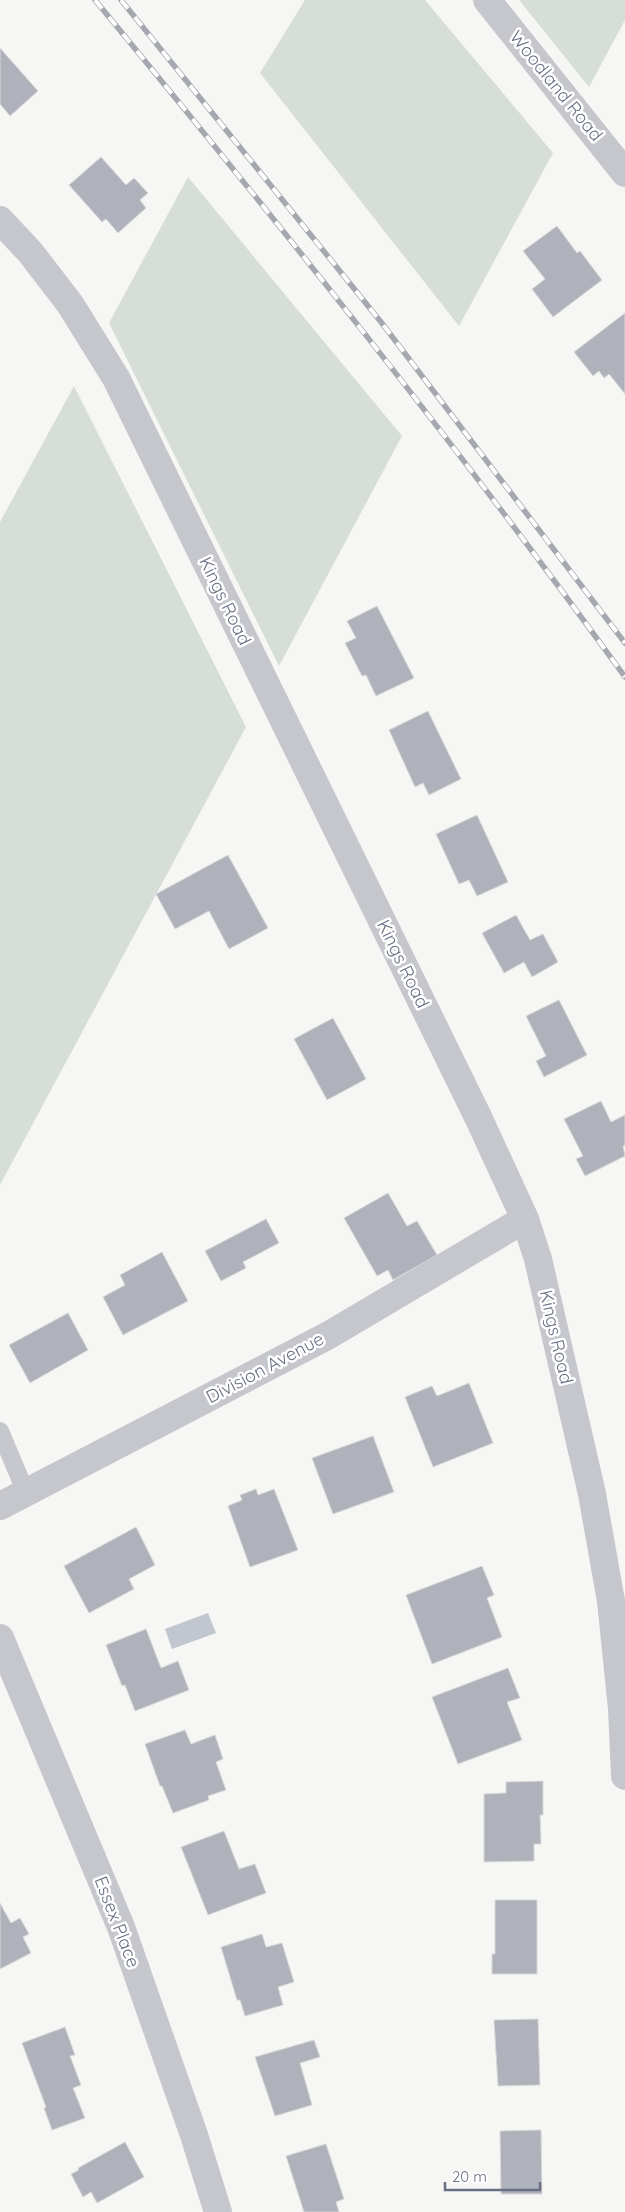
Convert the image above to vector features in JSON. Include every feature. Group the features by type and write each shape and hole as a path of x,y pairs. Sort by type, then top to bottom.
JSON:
{"street":[{"name":"Woodland Road","path":"487,0 625,173"},
{"name":"Kings Road","path":"0,220 30,252 70,304 116,378 479,1119 525,1219 538,1259 592,1494 611,1601 622,1709 625,1776"},
{"name":"Division Avenue","path":"0,1506 329,1335 525,1219"},
{"name":"Essex Place","path":"0,1638 121,1928 194,2135 218,2212"}],"lane":[{"path":"0,1431 26,1493"}],"shaded area":[{"path":"305,0 425,0 553,153 459,326 260,73"},
{"path":"519,0 625,0 625,20 589,87"},
{"path":"188,177 402,436 279,666 109,323"},
{"path":"74,386 246,727 0,1185 0,522"},
{"path":"208,1613 216,1633 172,1649 165,1629"}],"building":[{"path":"0,48 38,91 10,116 0,104"},
{"path":"101,157 126,185 134,178 148,193 140,200 146,208 118,233 106,219 102,222 69,185"},
{"path":"557,226 577,253 580,251 602,280 553,317 532,289 545,279 523,251"},
{"path":"625,313 625,394 609,374 604,378 599,371 593,376 574,352"},
{"path":"377,606 414,678 376,696 366,675 362,676 345,643 356,638 347,621"},
{"path":"428,711 461,779 429,795 423,783 415,787 389,730"},
{"path":"477,815 508,882 477,896 469,880 459,884 436,834"},
{"path":"228,855 268,928 229,949 209,911 175,929 156,894"},
{"path":"516,915 530,940 543,934 558,962 532,977 524,962 504,973 482,933"},
{"path":"559,1000 587,1055 544,1077 536,1061 546,1056 526,1016"},
{"path":"333,1018 366,1079 327,1100 294,1039"},
{"path":"601,1101 611,1122 625,1115 625,1145 623,1146 625,1156 585,1176 576,1159 583,1156 564,1119"},
{"path":"388,1193 407,1226 417,1221 437,1255 393,1280 388,1270 377,1276 344,1218"},
{"path":"266,1219 279,1243 243,1262 246,1268 221,1281 205,1251"},
{"path":"162,1252 188,1301 123,1335 103,1297 125,1285 120,1275"},
{"path":"68,1313 88,1350 30,1383 9,1345"},
{"path":"469,1383 493,1443 433,1467 405,1397 432,1386 437,1396"},
{"path":"373,1436 394,1492 333,1514 312,1458"},
{"path":"256,1489 258,1495 274,1489 298,1550 250,1567 228,1506 242,1500 240,1495"},
{"path":"136,1527 155,1565 129,1579 134,1589 89,1613 64,1566"},
{"path":"482,1566 494,1595 487,1598 502,1637 432,1664 406,1595"},
{"path":"146,1629 161,1668 178,1661 189,1690 135,1711 125,1685 122,1686 106,1645"},
{"path":"508,1668 520,1698 507,1702 522,1740 458,1764 432,1697"},
{"path":"185,1730 191,1744 215,1735 223,1759 216,1762 226,1790 208,1796 209,1800 173,1813 162,1786 160,1786 145,1744"},
{"path":"543,1781 543,1815 540,1815 541,1844 534,1844 534,1861 484,1862 484,1794 506,1793 506,1782"},
{"path":"224,1831 239,1869 255,1864 266,1893 208,1915 181,1847"},
{"path":"495,1900 537,1900 537,1974 492,1974 492,1954 495,1954"},
{"path":"0,1903 11,1923 20,1918 29,1934 23,1937 31,1953 0,1969"},
{"path":"262,1934 266,1947 282,1943 294,1982 278,1987 283,2005 245,2016 240,2000 237,2000 221,1947"},
{"path":"538,2019 540,2085 498,2086 494,2020"},
{"path":"65,2027 75,2055 70,2056 81,2085 73,2088 85,2118 52,2130 44,2108 46,2107 22,2043"},
{"path":"314,2040 320,2057 300,2063 312,2105 275,2116 255,2057"},
{"path":"541,2130 542,2194 501,2194 500,2131"},
{"path":"125,2142 144,2177 97,2203 91,2192 83,2197 71,2174 79,2170 78,2168"},
{"path":"326,2144 344,2199 336,2202 339,2212 304,2212 286,2156"}],"railway":[{"path":"95,0 365,334 497,504 625,677"},
{"path":"121,0 381,322 625,643"}]}
